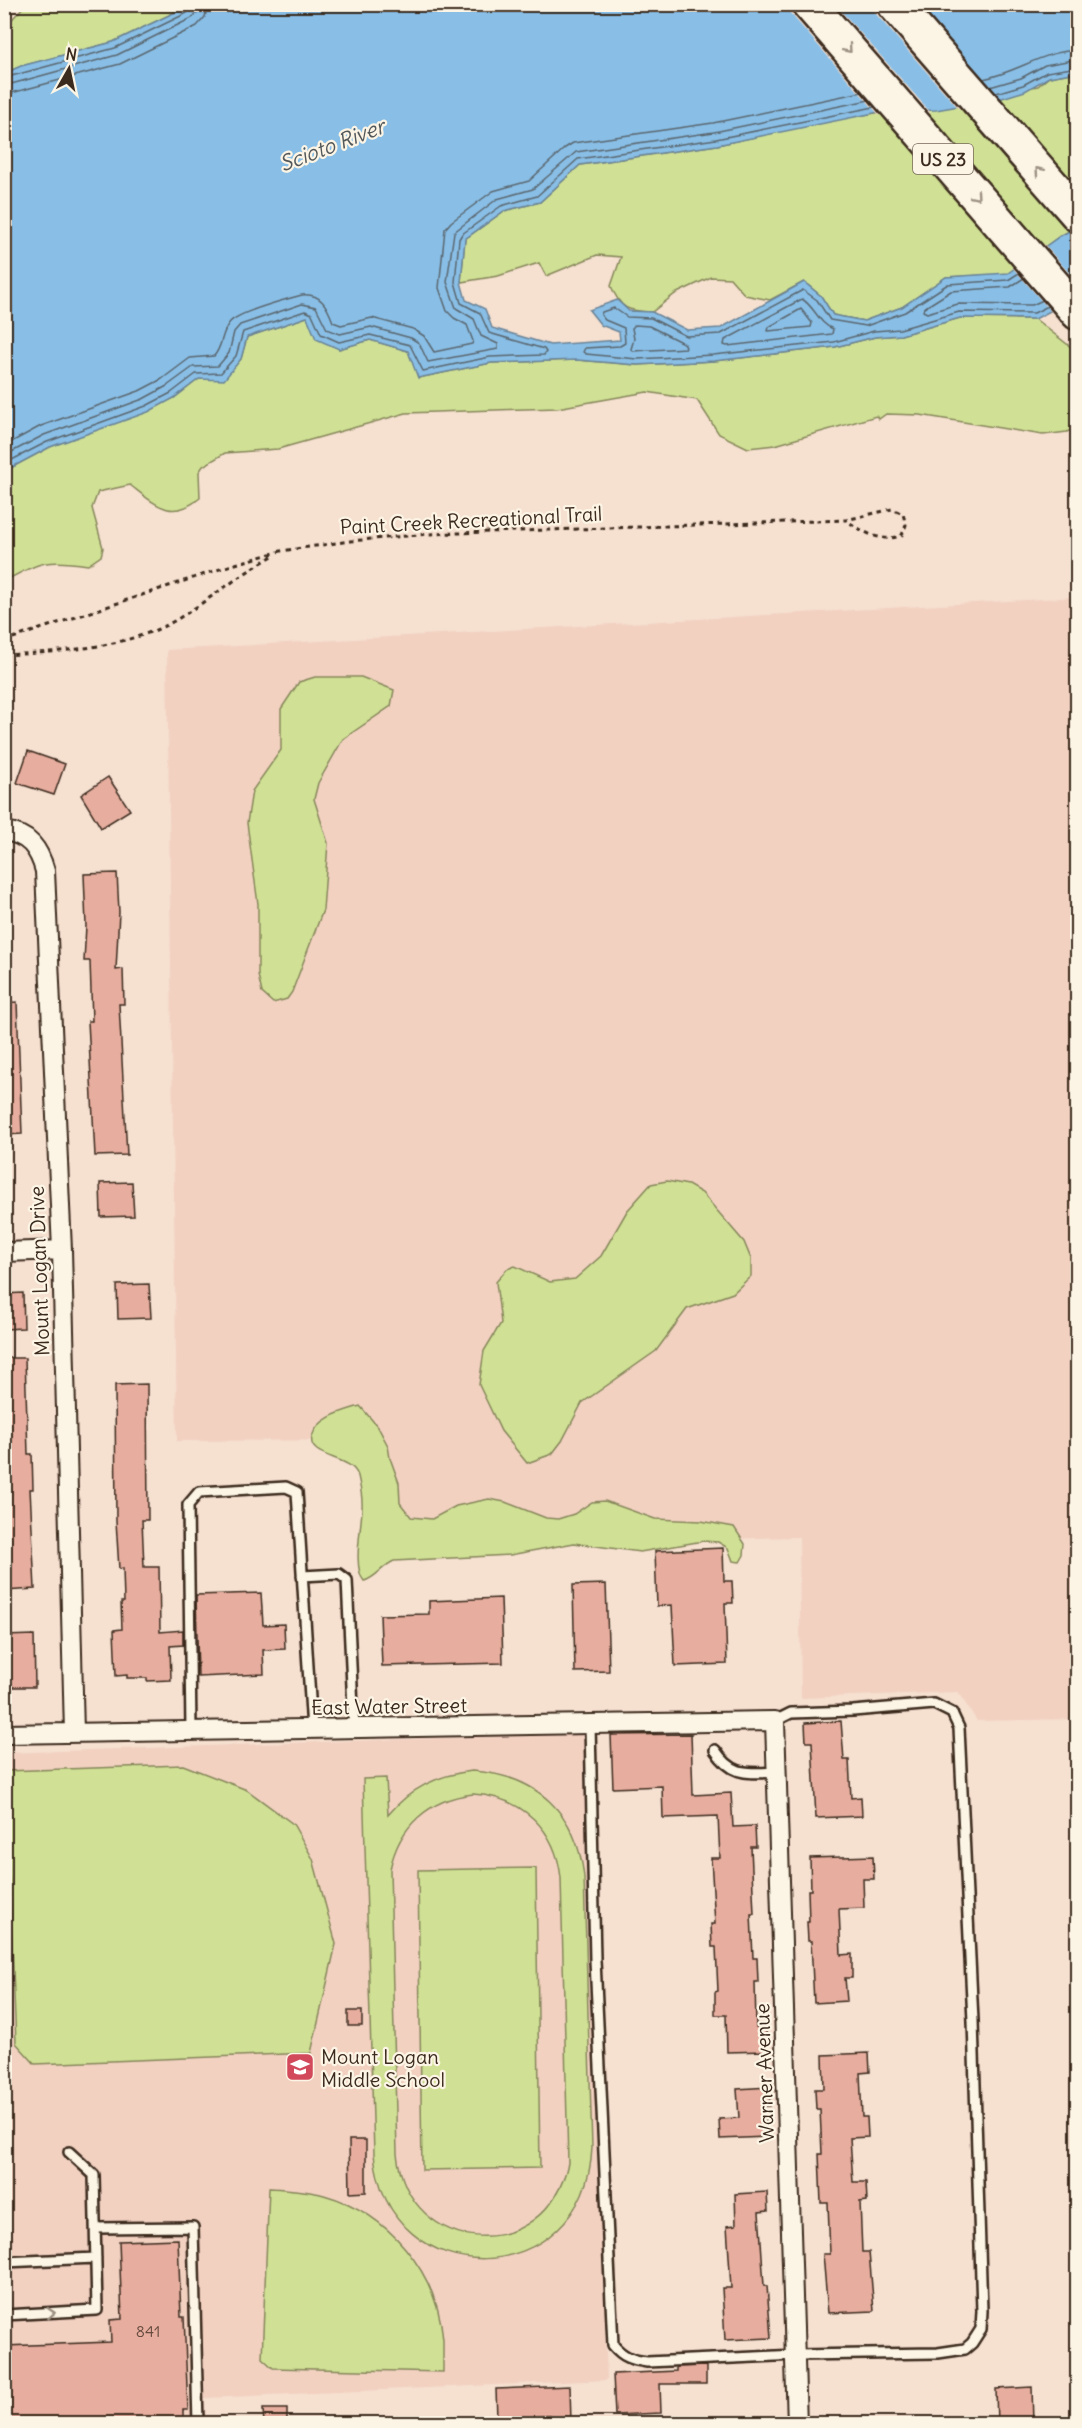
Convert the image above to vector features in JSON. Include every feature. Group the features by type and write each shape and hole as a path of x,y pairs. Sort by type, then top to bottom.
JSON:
{"highway":[{"name":"US 23","path":"810,4 1077,313"},
{"path":"894,4 1077,215"}],"street":[{"name":"Mount Logan Drive","path":"4,831 16,833 30,841 40,855 45,872 62,1250 74,1733"},
{"path":"4,1252 62,1250"},
{"name":"East Water Street","path":"4,1734 775,1721"},
{"name":"Warner Avenue","path":"775,1721 797,2424"}],"lane":[{"path":"191,1730 188,1505 199,1492 286,1487 297,1492 312,1730"},
{"path":"302,1576 339,1574 347,1580 354,1729"},
{"path":"590,1724 595,1960 613,2345 620,2354 632,2360 647,2362 796,2355 938,2353 964,2349 972,2343 981,2329 981,2243 964,1794 959,1728 952,1713 934,1704 853,1711 791,1713 775,1721"},
{"path":"715,1750 724,1765 735,1771 777,1772"},
{"path":"4,2315 97,2310 94,2175 69,2152"},
{"path":"96,2228 193,2227 198,2424"},
{"path":"4,2262 96,2258"}],"path":[{"name":"Paint Creek Recreational Trail","path":"4,641 221,568 280,551 350,541 429,534 846,520 892,510 903,514 906,525 902,535 892,539 877,537 846,520"},
{"path":"4,656 118,642 146,634 174,621 280,551"}],"shaded area":[{"path":"1077,597 1077,1719 977,1721 958,1692 801,1698 799,1537 380,1547 372,1440 177,1441 167,650"},
{"name":"Mount Logan Middle School","path":"583,1733 607,2380 205,2398 206,2423 5,2423 4,1753"}],"green space":[{"path":"25,5 190,5 113,42 22,66 5,73 5,27"},
{"path":"1077,72 1077,227 1060,236 1008,274 946,277 902,307 864,321 833,315 821,296 804,282 770,300 745,295 730,278 711,277 675,294 652,312 631,310 622,305 611,286 621,257 597,255 546,276 539,263 498,276 461,282 465,239 504,211 540,202 580,165 717,145 833,120 1038,86 1049,77"},
{"path":"307,317 339,349 370,340 408,351 419,378 491,363 577,360 637,365 714,361 835,347 875,337 901,335 960,318 1035,319 1072,348 1077,362 1077,427 1067,432 1043,435 920,415 886,414 879,419 876,416 775,445 748,448 719,434 697,400 647,392 557,408 406,413 278,449 225,453 203,466 199,472 200,498 180,509 164,508 155,504 130,485 98,492 92,508 103,548 101,556 88,565 63,562 45,563 27,569 5,581 5,471 50,447 174,398 199,379 224,379 241,359 247,337"},
{"path":"315,677 361,677 394,690 391,706 343,739 318,783 314,799 328,843 323,910 292,992 287,999 273,1003 262,993 258,975 258,904 247,823 252,791 281,750 281,709 299,682"},
{"path":"667,1181 688,1185 702,1193 744,1242 751,1259 751,1276 733,1293 687,1309 656,1351 582,1403 562,1441 552,1454 527,1463 501,1431 479,1385 484,1351 501,1323 496,1282 507,1269 515,1266 550,1282 575,1279 601,1256 627,1211 651,1184"},
{"path":"360,1406 378,1427 388,1446 399,1483 400,1503 411,1517 432,1519 456,1506 489,1499 505,1502 546,1518 558,1519 574,1514 592,1502 605,1501 655,1519 701,1521 734,1527 745,1544 744,1555 740,1562 733,1561 728,1548 718,1542 703,1541 640,1552 574,1543 510,1555 394,1561 364,1581 360,1575 358,1556 362,1504 358,1476 348,1464 323,1453 312,1444 312,1437 319,1424 339,1413"},
{"path":"183,1765 247,1790 293,1824 313,1859 336,1944 311,2053 35,2064 16,2043 5,1771"},
{"path":"472,1771 516,1780 534,1789 550,1802 563,1816 573,1834 580,1854 584,1877 592,2148 581,2195 557,2230 523,2251 485,2259 447,2253 413,2234 387,2201 374,2154 363,1779 386,1778 388,1815 415,1790 459,1773","holes":["473,1794 491,1796 521,1809 534,1819 544,1831 558,1860 561,1878 568,2163 555,2196 534,2220 507,2233 479,2236 451,2230 426,2214 407,2188 397,2154 390,1869 401,1840 418,1817 443,1802 457,1797"]},
{"path":"536,1868 540,2168 422,2170 418,1870"},
{"path":"269,2188 317,2193 347,2204 369,2216 406,2249 420,2269 431,2291 439,2315 443,2340 443,2372 273,2368 262,2358"}],"water":[{"name":"Scioto River","path":"190,5 1077,5 1077,72 1049,77 1025,91 999,99 936,110 879,112 717,145 580,165 540,202 504,211 465,239 461,282 466,300 485,309 492,328 550,345 620,340 619,332 601,325 589,310 617,300 629,311 652,312 687,330 721,328 804,282 821,296 833,315 864,321 902,307 946,277 1008,273 1060,236 1077,227 1077,297 1035,319 960,318 901,335 875,337 835,347 714,361 637,365 577,360 491,363 418,378 408,351 370,340 339,349 316,339 307,317 247,337 241,359 224,380 199,379 174,398 148,412 50,447 5,471 5,73 21,66 113,42"}],"pier":[{"path":"783,5 836,5 931,113 879,115"},
{"path":"868,5 919,5 1003,101 959,109"},
{"path":"1044,244 1077,282 1078,301 1053,314 1012,267"}],"building":[{"path":"28,751 65,764 54,795 17,783"},
{"path":"108,777 130,810 101,828 81,795"},
{"path":"117,873 119,912 116,970 123,969 124,1004 119,1004 127,1155 95,1156 88,1021 92,1021 90,961 84,961 86,926 84,874"},
{"path":"17,1002 22,1134 4,1135 4,1003"},
{"path":"132,1182 134,1216 101,1217 100,1183"},
{"path":"149,1284 151,1318 118,1319 117,1285"},
{"path":"23,1293 24,1328 4,1329 4,1294"},
{"path":"4,1358 25,1358 28,1454 32,1454 33,1489 30,1489 35,1589 4,1591"},
{"path":"147,1384 148,1520 142,1520 144,1567 159,1567 160,1632 183,1630 183,1645 170,1646 171,1680 147,1681 147,1678 116,1676 114,1630 122,1629 121,1602 124,1602 123,1568 119,1569 116,1521 115,1385"},
{"path":"723,1548 724,1581 732,1581 733,1603 725,1603 727,1664 675,1666 672,1605 657,1606 655,1551"},
{"path":"606,1584 609,1671 575,1672 573,1585"},
{"path":"261,1593 263,1625 284,1624 285,1649 263,1650 264,1674 198,1677 196,1595"},
{"path":"501,1598 503,1663 382,1666 380,1615 429,1614 429,1601"},
{"path":"34,1635 35,1687 4,1687 4,1636"},
{"path":"841,1721 844,1760 849,1760 851,1798 861,1797 862,1816 816,1818 812,1742 806,1742 805,1723"},
{"path":"691,1734 693,1795 731,1793 733,1827 755,1826 756,1847 751,1847 754,1914 751,1914 753,1958 757,1958 756,2027 766,2027 767,2051 727,2052 726,2015 715,2015 715,1992 718,1991 716,1947 712,1947 711,1924 715,1924 711,1858 720,1858 718,1816 663,1818 662,1786 613,1788 611,1735"},
{"path":"873,1856 874,1879 863,1879 864,1908 839,1909 841,1955 852,1954 852,1978 845,1978 847,2001 814,2003 811,1941 808,1941 807,1922 809,1922 808,1890 811,1890 810,1858"},
{"path":"348,2011 362,2011 362,2026 348,2026"},
{"path":"869,2053 870,2072 860,2073 862,2117 867,2117 868,2137 850,2138 853,2182 866,2182 867,2201 860,2202 862,2252 869,2252 874,2311 828,2313 823,2254 830,2254 828,2203 821,2203 820,2109 816,2109 815,2089 824,2089 823,2055"},
{"path":"769,2087 770,2106 764,2106 766,2137 720,2139 719,2119 739,2118 737,2089"},
{"path":"349,2140 366,2140 366,2192 350,2193"},
{"path":"767,2192 768,2211 759,2212 764,2286 767,2286 771,2338 725,2340 722,2288 731,2288 727,2226 736,2225 735,2194"},
{"path":"178,2239 188,2410 183,2410 183,2424 4,2424 4,2346 111,2342 110,2320 122,2319 119,2241"},
{"path":"706,2366 706,2384 660,2384 661,2413 615,2415 613,2374 676,2371 676,2367"},
{"path":"570,2386 571,2424 551,2424 550,2416 497,2418 496,2389"},
{"path":"1032,2387 1033,2424 997,2424 996,2389"},
{"path":"263,2409 287,2409 287,2424 264,2424"}],"place":[{"name":"Mount Logan Middle School","path":"300,2067"}]}
